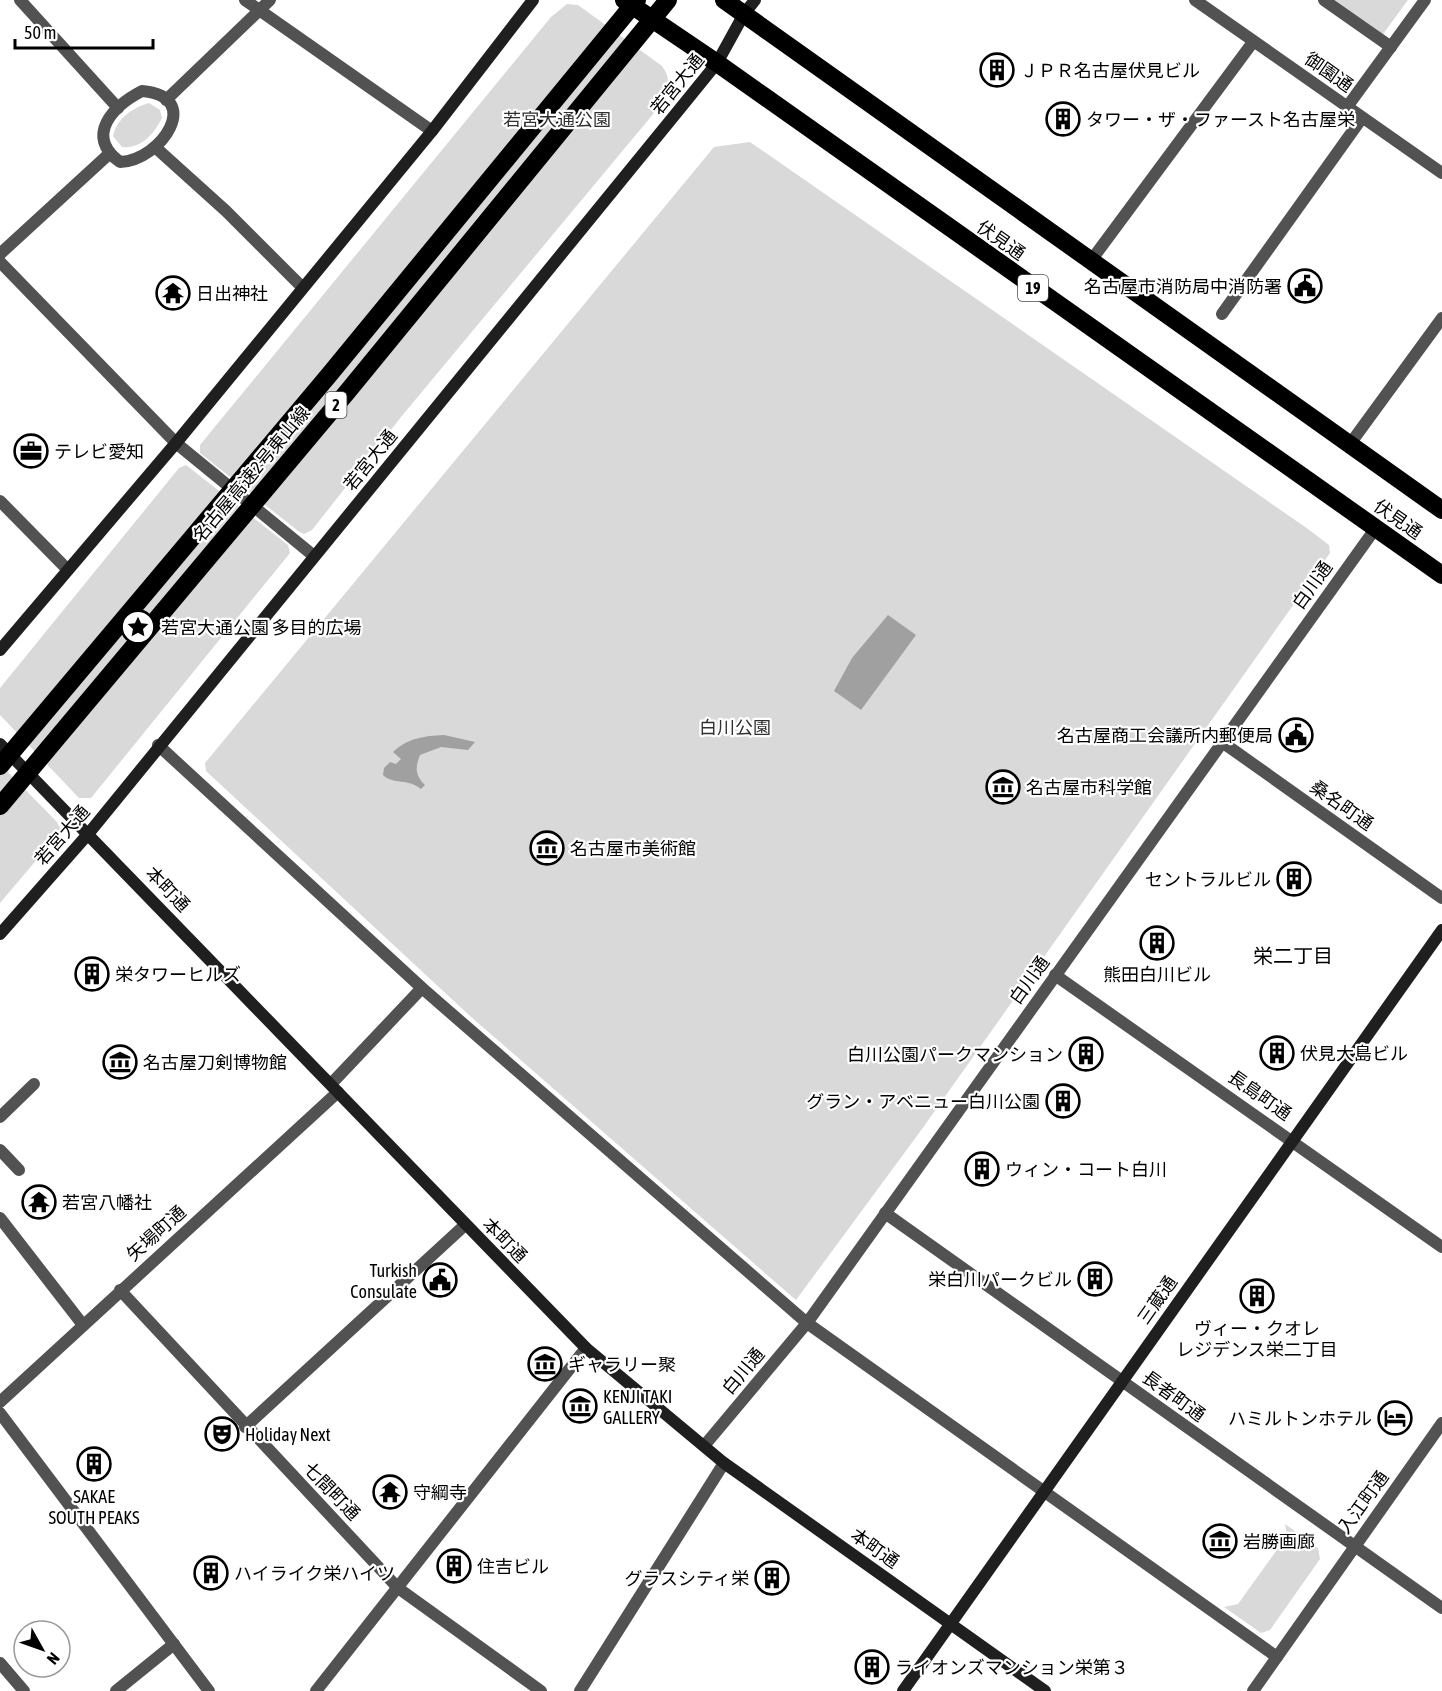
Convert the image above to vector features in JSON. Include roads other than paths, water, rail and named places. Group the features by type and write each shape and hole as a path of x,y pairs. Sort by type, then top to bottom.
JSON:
{"highway":[{"name":"伏見通","path":"624,0 717,63 1442,575"},
{"name":"名古屋高速2号東山線","path":"0,766 329,375 637,0"},
{"name":"名古屋高速2号東山線","path":"0,806 355,382 668,0"},
{"name":"伏見通","path":"724,0 749,7 1090,262 1442,510"}],"street":[{"path":"20,0 118,108"},
{"path":"245,0 432,131"},
{"path":"166,100 270,0"},
{"path":"0,650 176,443 432,131 533,0"},
{"name":"御園通","path":"1195,0 1442,173"},
{"path":"1324,0 1391,47"},
{"path":"1347,107 1425,0"},
{"name":"若宮大通","path":"0,934 88,833 717,63 749,7"},
{"path":"1090,262 1253,42"},
{"path":"142,91 155,92 173,108 174,122 167,136 145,157 120,162 109,154 104,142 103,131 108,118 118,108 127,99 142,91"},
{"path":"1222,315 1362,118"},
{"path":"155,147 226,211 302,287"},
{"path":"0,254 109,154"},
{"path":"0,261 176,443 314,556"},
{"path":"1350,444 1442,318"},
{"path":"0,501 67,569"},
{"name":"白川通","path":"704,1446 807,1323 1375,529"},
{"name":"桑名町通","path":"1222,742 1442,898"},
{"name":"本町通","path":"0,744 586,1348 724,1463 1045,1691"},
{"path":"158,745 422,987 807,1323 1277,1657"},
{"name":"三蔵通","path":"903,1691 1442,930"},
{"name":"長島町通","path":"1055,975 1442,1247"},
{"name":"矢場町通","path":"0,1402 335,1088 422,987"},
{"path":"1,1114 34,1084"},
{"path":"0,1150 19,1170"},
{"name":"長者町通","path":"885,1213 1442,1608"},
{"path":"0,1218 83,1325"},
{"path":"245,1427 465,1225"},
{"name":"七間町通","path":"120,1290 245,1427 398,1588 541,1691"},
{"path":"316,1691 586,1348"},
{"path":"0,1413 209,1691"},
{"name":"入江町通","path":"1253,1691 1442,1423"},
{"path":"580,1691 724,1463"},
{"path":"116,1691 174,1644"},
{"path":"0,1663 24,1691"}],"place":[{"name":"ＪＰＲ名古屋伏見ビル","path":"997,70"},
{"name":"タワー・ザ・ファースト名古屋栄","path":"1063,119"},
{"name":"名古屋市消防局中消防署","path":"1305,286"},
{"name":"日出神社","path":"173,293"},
{"name":"テレビ愛知","path":"31,451"},
{"name":"若宮大通公園 多目的広場","path":"138,627"},
{"name":"名古屋商工会議所内郵便局","path":"1296,735"},
{"name":"名古屋市科学館","path":"1003,787"},
{"name":"名古屋市美術館","path":"547,848"},
{"name":"セントラルビル","path":"1294,879"},
{"name":"熊田白川ビル","path":"1157,943"},
{"name":"栄タワーヒルズ","path":"92,974"},
{"name":"伏見大島ビル","path":"1277,1053"},
{"name":"白川公園パークマンション","path":"1086,1054"},
{"name":"名古屋刀剣博物館","path":"120,1062"},
{"name":"グラン・アベニュー白川公園","path":"1063,1101"},
{"name":"ウィン・コート白川","path":"982,1169"},
{"name":"若宮八幡社","path":"39,1202"},
{"name":"栄白川パークビル","path":"1095,1279"},
{"name":"Turkish Consulate","path":"440,1280"},
{"name":"ヴィー・クオレ レジデンス栄二丁目","path":"1257,1296"},
{"name":"ギャラリー聚","path":"545,1364"},
{"name":"KENJI TAKI GALLERY","path":"580,1406"},
{"name":"ハミルトンホテル","path":"1395,1418"},
{"name":"Holiday Next","path":"222,1434"},
{"name":"SAKAE SOUTH PEAKS","path":"94,1464"},
{"name":"守綱寺","path":"390,1492"},
{"name":"岩勝画廊","path":"1220,1541"},
{"name":"住吉ビル","path":"454,1566"},
{"name":"ハイライク栄ハイツ","path":"211,1573"},
{"name":"グラスシティ栄","path":"772,1578"},
{"name":"ライオンズマンション栄第３","path":"872,1667"}],"district":[{"name":"栄二丁目","path":"1293,955"}],"park label":[{"name":"若宮大通公園","path":"557,119"},
{"name":"白川公園","path":"735,727"}]}
